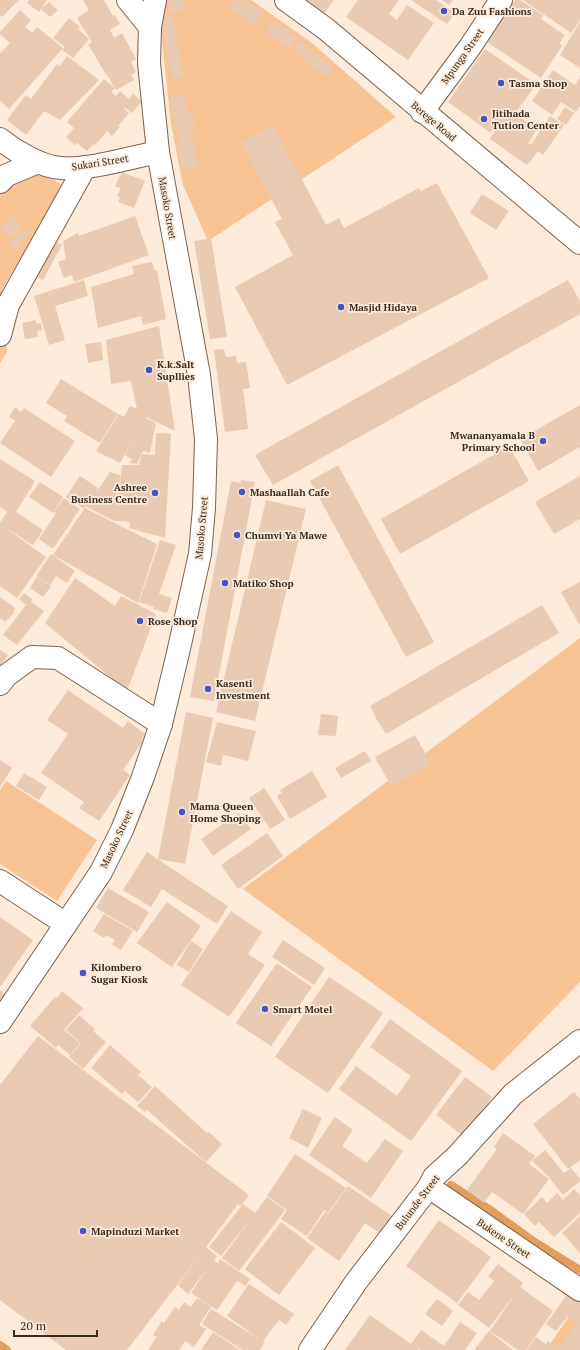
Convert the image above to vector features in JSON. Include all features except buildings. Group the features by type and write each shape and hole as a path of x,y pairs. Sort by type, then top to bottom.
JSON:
{"street":[{"path":"128,0 150,27"},
{"name":"Masoko Street","path":"0,1022 101,872 122,830 143,777 160,724 180,646 200,554 204,508 206,439 199,375 158,152 149,63 150,27 155,0"},
{"name":"Berege Road","path":"286,0 326,29 422,112 580,243"},
{"name":"Mpunga Street","path":"422,112 470,47 501,0"},
{"name":"Sukari Street","path":"0,139 38,162 60,168 85,167 158,152"},
{"path":"0,182 7,175 38,162"},
{"path":"0,335 8,305 85,167"},
{"path":"0,684 7,675 32,656 58,658 160,724"},
{"path":"0,881 66,924"},
{"name":"Bulunde Street","path":"310,1350 356,1282 429,1187 434,1177 457,1156 513,1094 580,1041"},
{"name":"Bukene Street","path":"429,1187 580,1290"}],"shaded area":[{"path":"160,0 251,0 312,43 396,117 208,241 183,185 171,124 158,3"},
{"path":"17,157 64,186 2,289 7,352 0,363 0,176"},
{"path":"580,638 580,982 493,1071 243,889"},
{"path":"6,781 97,840 57,901 0,864 0,790"},
{"path":"570,1315 580,1322 580,1350 546,1350"}],"waterway":[{"path":"451,1185 492,1211 533,1241 580,1270"},
{"path":"0,1345 7,1350"}],"place":[{"name":"Da Zuu Fashions","path":"444,11"},
{"name":"Tasma Shop","path":"501,83"},
{"name":"Jitihada Tution Center","path":"484,119"},
{"name":"Masjid Hidaya","path":"341,307"},
{"name":"K.k.Salt Supllies","path":"149,370"},
{"name":"Mwananyamala B Primary School","path":"543,441"},
{"name":"Mashaallah Cafe","path":"242,492"},
{"name":"Ashree Business Centre","path":"155,493"},
{"name":"Chumvi Ya Mawe","path":"237,535"},
{"name":"Matiko Shop","path":"225,583"},
{"name":"Rose Shop","path":"140,621"},
{"name":"Kasenti Investment","path":"208,689"},
{"name":"Mama Queen Home Shoping","path":"182,812"},
{"name":"Kilombero Sugar Kiosk","path":"83,973"},
{"name":"Smart Motel","path":"265,1009"},
{"name":"Mapinduzi Market","path":"83,1231"}]}
